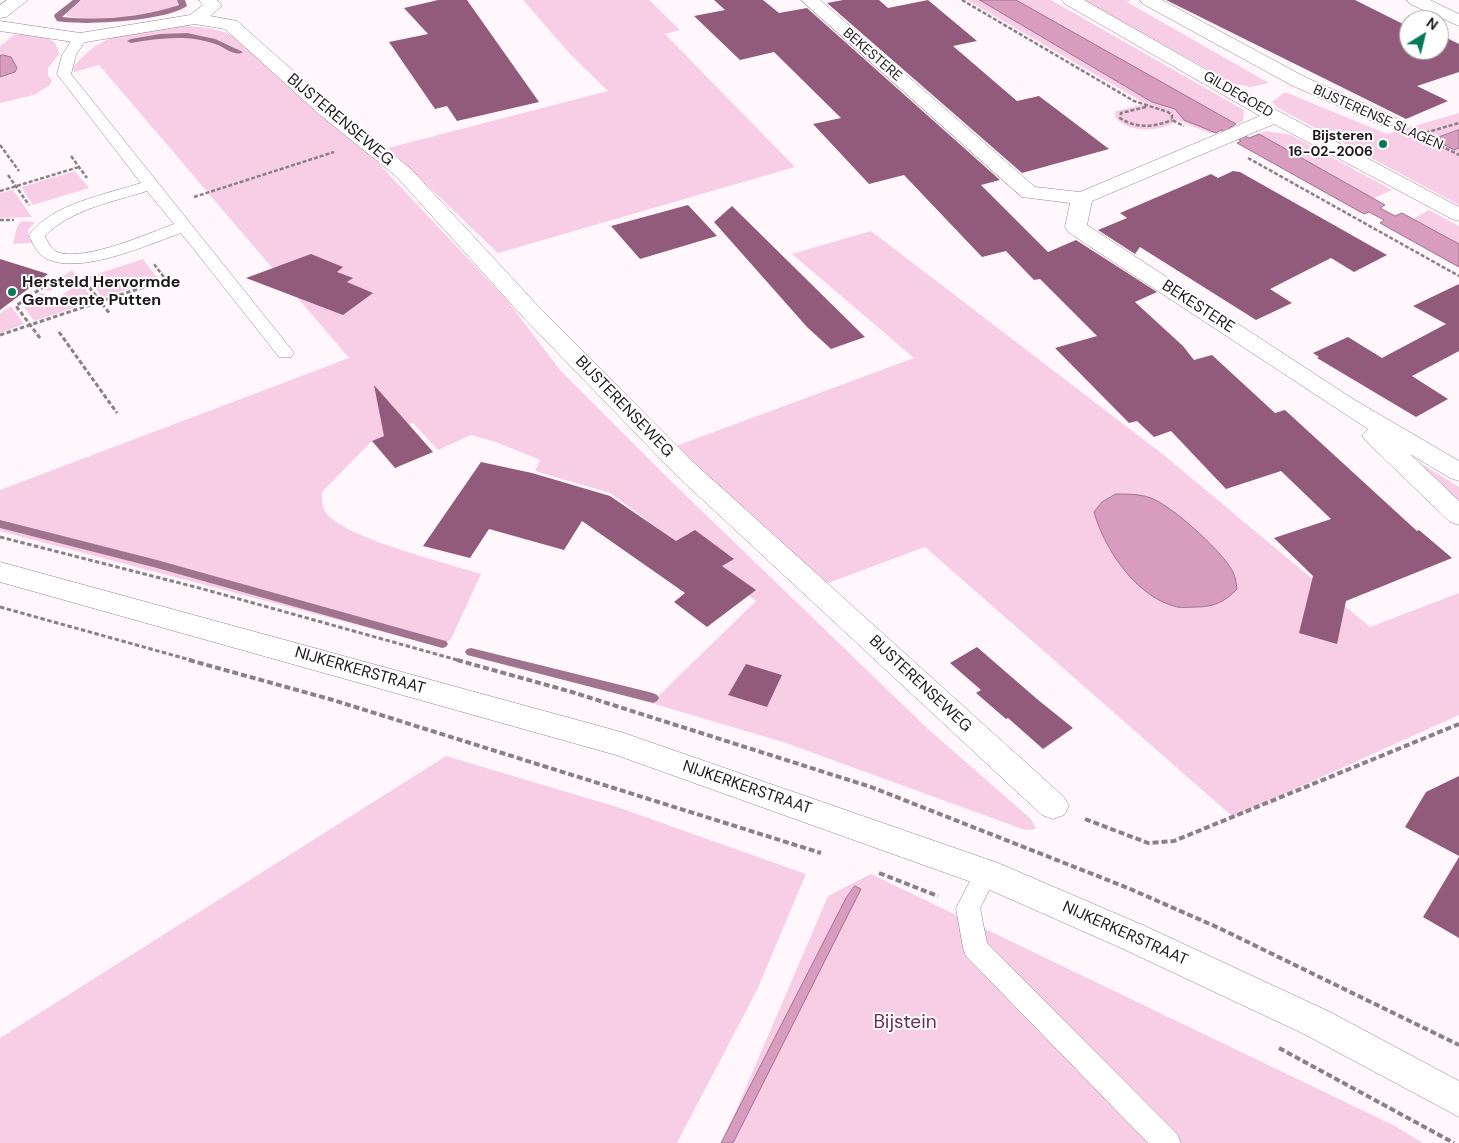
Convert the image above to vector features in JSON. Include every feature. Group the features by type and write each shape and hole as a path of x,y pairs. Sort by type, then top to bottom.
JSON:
{"street":[{"path":"0,13 19,0"},
{"path":"195,19 213,6 208,0"},
{"name":"BEKESTERE","path":"810,0 1029,193 1082,198 1275,116"},
{"name":"GILDEGOED","path":"1071,0 1275,116 1459,214"},
{"name":"BIJSTERENSE SLAGEN","path":"1149,0 1298,81 1388,121"},
{"path":"1416,0 1459,21"},
{"name":"BIJSTERENSEWEG","path":"0,26 80,38 195,19 231,26 365,142 404,173 530,311 684,468 1053,806"},
{"name":"BIJSTERENSE SLAGEN","path":"1246,100 1298,81"},
{"name":"BEKESTERE","path":"1082,198 1076,227 1344,404 1459,472"},
{"name":"BEKESTERE","path":"1344,404 1459,516"},
{"name":"NIJKERKERSTRAAT","path":"1,573 621,744 986,873 1133,937 1317,1023 1459,1100"}],"lane":[{"path":"80,38 69,55 64,74 285,353"},
{"path":"150,184 68,212 50,221 37,235 42,246 56,257 74,259 98,254 184,226"},
{"path":"986,873 968,908 975,948 1167,1143"}],"path":[{"path":"1147,107 1128,110 1121,113 1120,118 1131,124 1147,126 1172,120"},
{"name":"BIJSTERENSE SLAGEN","path":"1388,121 1459,155"},
{"path":"1419,135 1459,123"},
{"path":"167,205 365,142"},
{"path":"0,145 20,171"},
{"path":"0,191 79,167"},
{"path":"8,175 38,219 50,221"},
{"path":"0,335 166,280 137,242"},
{"path":"40,338 16,306 57,277"},
{"path":"100,302 110,314"},
{"path":"59,332 117,413"},
{"path":"0,607 333,700 822,853"},
{"path":"1053,806 1148,843 1174,841 1459,724"},
{"path":"878,873 968,908"},
{"path":"1270,1043 1454,1143"}],"green space":[{"path":"82,0 179,0 179,4 157,11 107,18 67,16 66,13"},
{"path":"523,0 649,0 680,30 665,34 795,167 498,253 388,148 608,91 570,54"},
{"path":"967,0 1051,0 1244,110 1243,121 1216,133 1209,133 1177,120 1164,127 1155,129 1136,129 1121,123 1115,117 1116,111 1146,104"},
{"path":"1083,0 1131,0 1127,2 1269,83 1251,87 1234,84"},
{"path":"177,26 206,28 233,36 365,149 506,299 560,370 673,483 928,729 1031,819 1036,829 1025,830 783,742 651,703 756,601 610,493 535,471 540,460 496,442 471,435 438,450 413,423 372,441 322,492 323,506 327,514 338,523 355,532 399,549 481,574 451,639 441,647 0,531 0,490 349,358 99,65 74,72 72,69 83,56 106,40 132,32"},
{"path":"26,34 47,38 58,48 59,54 48,68 48,75 52,80 50,85 34,95 0,103 0,46 14,35"},
{"path":"1285,92 1387,134 1459,113 1459,205 1278,108 1272,102"},
{"path":"1266,131 1291,135 1392,190 1374,198 1385,205 1364,214 1237,143"},
{"path":"75,171 89,188 33,205 21,187"},
{"path":"13,190 32,217 0,218 0,193"},
{"path":"1429,210 1459,226 1459,267 1380,223 1402,213 1413,219"},
{"path":"21,221 35,222 28,230 29,238 33,243 13,244 17,227"},
{"path":"871,231 1165,456 1370,627 1459,593 1459,715 1233,817 925,547 820,586 676,446 914,358 792,254"},
{"path":"143,259 158,279 102,298 88,277"},
{"path":"72,270 94,301 34,321 23,305 40,293 46,294 41,298 53,302 73,287 61,283 50,291 44,290"},
{"path":"11,306 24,324 0,333 0,313"},
{"path":"1420,463 1459,487 1459,506 1413,464"},
{"path":"446,756 617,807 806,874 757,990 677,1143 0,1143 0,1038"},
{"name":"Bijstein","path":"871,874 1395,1126 1423,1143 722,1143 828,896"}],"shaded area":[{"path":"980,0 1016,0 1236,124 1229,128 1249,138 1259,134 1385,205 1380,208 1395,216 1402,213 1459,244 1459,267 1380,223 1384,220 1369,212 1364,214 1237,143 1241,141 1221,130 1216,133 1184,120 1175,109 1152,102"},
{"path":"0,56 11,57 17,68 15,72 0,77"},
{"path":"1459,130 1459,148 1454,150 1434,139"},
{"path":"1116,494 1138,495 1151,498 1171,509 1216,549 1233,572 1237,589 1219,603 1203,607 1177,607 1162,602 1148,593 1124,570 1114,556 1099,527 1094,512 1102,502"},
{"path":"855,886 861,889 733,1143 721,1143 846,898"}],"building":[{"path":"438,0 467,0 539,102 457,121 447,106 435,109 389,42 428,34 404,8"},
{"path":"714,0 763,0 779,13 807,8 1000,180 981,185 1048,252 1076,240 1157,292 1135,302 1183,346 1194,360 1212,355 1275,413 1285,410 1417,531 1419,530 1452,558 1346,601 1337,644 1299,633 1313,576 1274,538 1331,519 1281,471 1226,489 1171,431 1154,437 1137,421 1129,423 1055,348 1097,336 1040,279 1034,280 1006,251 982,257 904,175 869,184 813,124 841,118 774,52 740,60 694,16 725,10"},
{"path":"843,0 879,0 888,8 928,0 977,41 953,46 1017,101 1039,96 1109,149 1022,173 827,3"},
{"path":"1166,0 1355,0 1399,22 1399,60 1449,60 1449,39 1459,44 1459,72 1417,86 1448,101 1406,119"},
{"path":"1233,171 1240,172 1387,255 1354,272 1331,258 1270,289 1292,303 1256,320 1140,247 1135,254 1098,230 1127,218 1120,213 1211,174 1218,178"},
{"path":"688,205 717,236 640,259 611,226"},
{"path":"732,206 865,337 831,349 807,327 714,222"},
{"path":"311,254 343,267 337,272 353,278 347,282 373,293 343,315 246,278"},
{"name":"Hersteld Hervormde Gemeente Putten","path":"0,259 48,274 0,310"},
{"path":"1459,284 1459,351 1412,376 1448,399 1416,417 1317,358 1319,357 1313,353 1348,337 1382,358 1446,324 1413,306"},
{"path":"374,385 433,452 395,468 372,441 384,436"},
{"path":"481,462 532,473 610,496 676,541 695,530 734,559 722,566 756,590 707,627 674,602 685,593 582,521 564,550 489,529 470,558 423,546"},
{"path":"977,647 1073,728 1043,749 1008,718 1006,719 976,693 981,690 950,663"},
{"path":"746,664 782,675 767,707 728,695"},
{"path":"1459,776 1459,856 1405,827 1426,792"},
{"path":"1459,857 1459,938 1423,917"}],"waterway":[{"path":"77,0 58,16 60,19 90,21 134,17 183,6 181,0"},
{"path":"131,41 173,35 200,37 213,40 239,52"},
{"path":"0,524 157,564 442,644"},
{"path":"471,652 653,698"}],"place":[{"name":"Bijsteren 16-02-2006","path":"1383,144"},
{"name":"Hersteld Hervormde Gemeente Putten","path":"12,292"}]}
